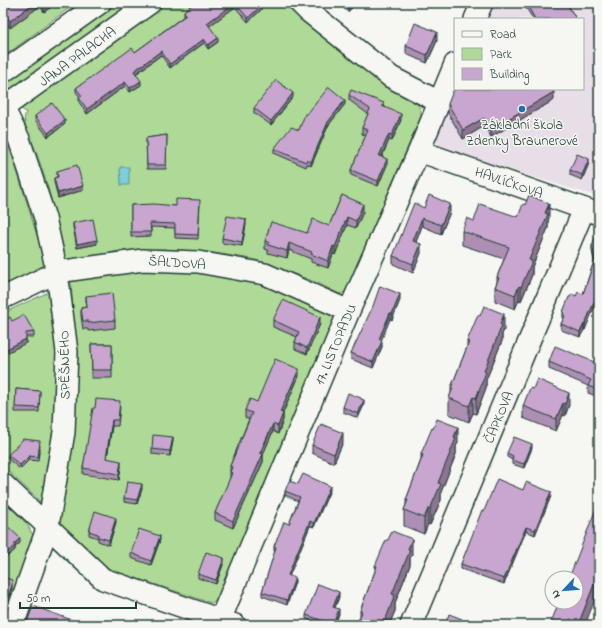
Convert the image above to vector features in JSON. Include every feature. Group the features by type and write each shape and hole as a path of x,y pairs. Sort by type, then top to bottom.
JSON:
{"street":[{"path":"3,72 100,3"},
{"name":"JANA PALACHA","path":"3,108 150,3"},
{"path":"300,3 391,77 438,102"},
{"path":"475,18 482,3"},
{"name":"17. LISTOPADU","path":"224,623 349,311 419,151 454,66"},
{"name":"SPĚŠNÉHO","path":"3,108 19,139 45,218 57,272 67,352 64,432 48,526 13,625"},
{"name":"HAVLÍČKOVA","path":"419,151 592,211"},
{"name":"ČAPKOVA","path":"412,625 592,211"},
{"name":"ŠALDOVA","path":"3,298 57,272 143,260 198,262 265,274 349,311"},
{"path":"3,484 103,579 224,623"}],"shaded area":[{"name":"Základní škola Zdenky Braunerové","path":"491,3 599,3 599,186 595,196 439,148 436,141 436,130 455,90 584,90 584,18 484,18"}],"green space":[{"path":"3,3 76,3 3,57"},
{"path":"112,3 288,3 351,57 418,105 421,110 421,116 346,291 341,294 337,293 320,284 253,259 207,252 163,249 119,251 69,261 66,260 48,187 25,124 24,120 26,112 13,101 7,86 12,75"},
{"path":"3,125 47,268 3,289"},
{"path":"142,269 206,270 270,285 335,315 335,320 217,600 211,603 106,568 57,521 70,452 76,400 75,332 71,282 72,280"},
{"path":"49,292 58,354 57,431 47,508 3,466 3,313"},
{"path":"3,500 27,524 35,539 3,625"}],"water":[{"path":"120,167 129,167 129,185 121,185"}],"building":[{"path":"3,3 34,3 10,21 3,11"},
{"path":"194,3 235,3 207,23 218,38 208,45 204,39 170,64 161,51 134,71 141,81 130,88 125,82 87,109 79,98 82,96 76,88 132,48 135,52 186,15 184,11"},
{"path":"235,3 259,3 261,6 248,18"},
{"path":"342,3 352,3 348,8"},
{"path":"526,3 568,3 567,4 575,18 534,18"},
{"path":"415,23 437,32 427,55 406,46"},
{"path":"276,80 293,93 271,121 254,108"},
{"path":"329,87 345,100 328,122 311,162 307,160 306,162 274,149 291,127 299,130 305,114 307,114"},
{"path":"351,90 384,103 382,106 401,114 392,135 389,134 379,156 387,159 378,181 351,170 368,130 362,128 370,109 349,95"},
{"path":"553,90 554,92 491,129 484,118 463,130 448,104 453,91"},
{"path":"52,103 65,120 48,133 35,116"},
{"path":"167,135 166,165 147,165 146,138"},
{"path":"577,154 589,159 582,175 570,170"},
{"path":"77,165 83,186 58,193 54,178 58,177 57,171"},
{"path":"342,195 363,204 356,221 347,217 335,247 333,246 328,261 311,254 312,252 289,243 287,251 268,245 269,242 265,241 271,222 307,233 313,219 329,226"},
{"path":"429,195 450,204 441,225 422,218 413,241 421,244 413,264 393,256 414,203 424,208"},
{"path":"529,195 549,204 545,213 548,214 529,260 532,261 521,287 519,286 515,295 495,287 499,278 497,277 509,247 462,231 467,218 474,221 480,204 518,217 523,204 525,205"},
{"path":"176,199 200,200 198,235 175,234 175,224 150,223 151,232 131,232 131,205 154,204 176,206"},
{"path":"227,216 246,219 242,242 222,238"},
{"path":"93,219 97,240 77,244 73,223"},
{"path":"598,230 599,290 585,324 580,332 561,324 565,316 563,315 563,312 569,297 572,294 576,296 578,292 583,294 595,259 592,246"},
{"path":"380,286 400,294 392,314 390,313 379,339 382,341 373,362 351,353 373,306"},
{"path":"112,293 115,320 88,323 88,321 83,321 81,308 87,307 86,296"},
{"path":"283,300 320,317 307,348 295,342 299,332 273,320"},
{"path":"484,306 504,314 500,324 502,325 484,371 486,372 476,398 473,397 469,406 449,398 453,388 451,388 469,342 467,341 478,315 480,316"},
{"path":"24,315 34,332 26,333 26,339 3,351 3,321 10,317 12,321"},
{"path":"91,344 112,344 112,370 92,370"},
{"path":"555,346 599,364 599,390 588,386 591,380 549,362"},
{"path":"275,359 299,369 280,412 283,413 278,426 273,424 260,453 263,454 233,521 215,513 232,473 230,472 232,467 230,466 252,413 245,410 250,399 257,402"},
{"path":"537,379 569,393 565,404 563,403 556,419 523,406 530,388 533,389"},
{"path":"16,389 40,391 39,408 15,407"},
{"path":"348,393 364,400 358,414 343,407"},
{"path":"96,399 120,401 118,420 112,420 106,458 121,461 119,474 83,468 93,408 95,408"},
{"path":"437,419 458,427 454,437 456,438 438,483 441,484 430,509 428,509 424,518 404,510 408,500 406,500 423,455 421,454"},
{"path":"321,424 343,433 334,454 312,445"},
{"path":"153,435 173,437 170,451 152,449"},
{"path":"514,437 532,444 524,464 512,460 513,456 507,453"},
{"path":"23,439 40,441 38,457 29,456 20,465 8,455"},
{"path":"303,474 330,486 314,523 310,521 288,575 295,578 287,600 262,592 276,547 274,546 284,522 289,524 300,497 285,491 289,481 298,484"},
{"path":"497,479 523,490 526,482 551,492 535,530 526,527 504,579 461,564 482,510 484,511"},
{"path":"127,482 142,484 137,500 124,498"},
{"path":"599,501 599,572 584,610 584,570 572,570"},
{"path":"95,511 116,518 109,540 98,537 98,534 89,531"},
{"path":"3,522 20,538 15,543 15,546 5,554 3,552"},
{"path":"139,529 160,536 151,561 131,553"},
{"path":"392,531 412,539 408,549 410,550 392,594 395,595 385,621 382,620 380,625 367,625 358,621 362,612 360,611 377,566 375,566 386,540 388,540"},
{"path":"206,552 224,558 216,580 198,574"},
{"path":"3,577 12,580 12,585 3,611"},
{"path":"318,584 339,592 333,607 339,609 333,624 306,615"},
{"path":"33,606 83,624 26,625"},
{"path":"556,610 584,610 578,625 550,625"},
{"path":"449,614 462,619 460,625 445,625"}],"place":[{"name":"Základní škola Zdenky Braunerové","path":"522,109"}]}
